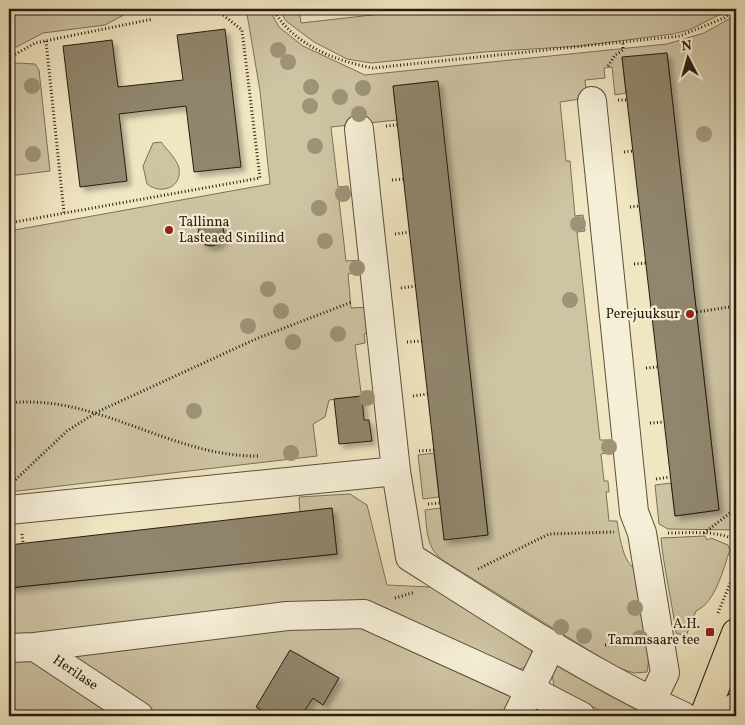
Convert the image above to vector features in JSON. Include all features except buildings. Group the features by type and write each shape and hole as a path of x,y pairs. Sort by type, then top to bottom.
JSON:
{"main road":[{"path":"704,716 730,672 736,633"},
{"path":"732,716 736,707"}],"street":[{"path":"592,101 634,512 642,533 665,673 650,702"},
{"path":"369,128 387,294 396,471 410,556 650,702 680,715"},
{"path":"9,510 396,471"},
{"path":"9,648 35,647 287,616 364,614 531,690 581,716"},
{"path":"517,716 552,644"},
{"name":"Herilase","path":"35,647 139,716"}],"path":[{"path":"273,9 280,22 294,36 349,64 373,68 680,36 706,26 736,10"},
{"path":"9,223 260,178 242,30 218,11"},
{"path":"9,58 35,44 46,41 154,19"},
{"path":"46,41 64,213"},
{"path":"608,66 615,55 623,50 624,43"},
{"path":"369,128 398,125"},
{"path":"736,154 734,217 736,256"},
{"path":"385,180 404,179"},
{"path":"392,234 410,232"},
{"path":"9,486 67,431 97,412 137,392 287,326 351,302 416,286"},
{"path":"697,312 736,306"},
{"path":"404,343 422,341"},
{"path":"409,396 428,394"},
{"path":"9,403 35,400 97,412 184,444 240,456 267,456"},
{"path":"645,424 664,422"},
{"path":"415,452 434,450"},
{"path":"651,480 670,478"},
{"path":"703,533 730,513 736,499"},
{"path":"471,572 549,534 619,532"},
{"path":"660,533 725,535 736,540"},
{"path":"596,645 640,644"}],"shaded area":[{"path":"9,9 135,9 105,25 43,33 9,51"},
{"path":"252,9 269,9 279,27 303,46 365,75 667,44 704,33 736,15 736,530 668,529 659,524 655,485 671,483 675,516 719,510 667,53 622,58 626,93 615,95 612,67 604,68 605,78 585,80 587,98 560,102 566,161 570,161 575,216 583,215 585,231 577,232 600,440 610,440 619,444 613,452 601,454 604,481 608,481 609,492 606,492 609,521 617,521 624,554 640,577 643,587 648,641 647,672 634,673 618,668 444,561 438,556 431,545 427,532 425,510 441,508 488,534 437,81 393,86 397,120 331,127 338,187 348,186 349,198 339,200 346,261 361,260 363,272 348,274 351,308 371,307 374,333 364,334 365,343 355,345 361,392 371,391 372,402 362,403 361,396 329,400 325,417 313,424 317,456 9,492 9,231 270,184 260,91 247,14"},
{"path":"279,9 299,9 301,23 425,9 731,9 689,30 673,34 580,46 484,52 371,63 347,59 314,42 286,21"},
{"path":"17,63 35,64 39,70 50,171 9,176 9,66"},
{"path":"161,142 178,165 179,175 174,185 169,188 158,189 147,184 143,166 153,143"},
{"path":"434,453 439,497 423,499 418,455"},
{"path":"350,494 367,505 387,585 430,587 446,591 532,643 531,655 526,666 519,670 376,609 9,641 9,588 337,554 332,508 300,512 299,497"},
{"path":"705,536 707,540 711,538 728,545 730,550 714,593 703,607 696,611 686,636 676,633 661,538"},
{"path":"290,624 368,628 514,693 503,716 155,716 76,663 76,654"},
{"path":"31,654 126,716 9,716 9,658"},
{"path":"558,665 653,716 610,716 554,686 552,674"}],"place":[{"name":"Tallinna Lasteaed Sinilind","path":"169,230"},
{"name":"Perejuuksur","path":"690,314"},
{"name":"A.H. Tammsaare tee","path":"710,632"}]}
